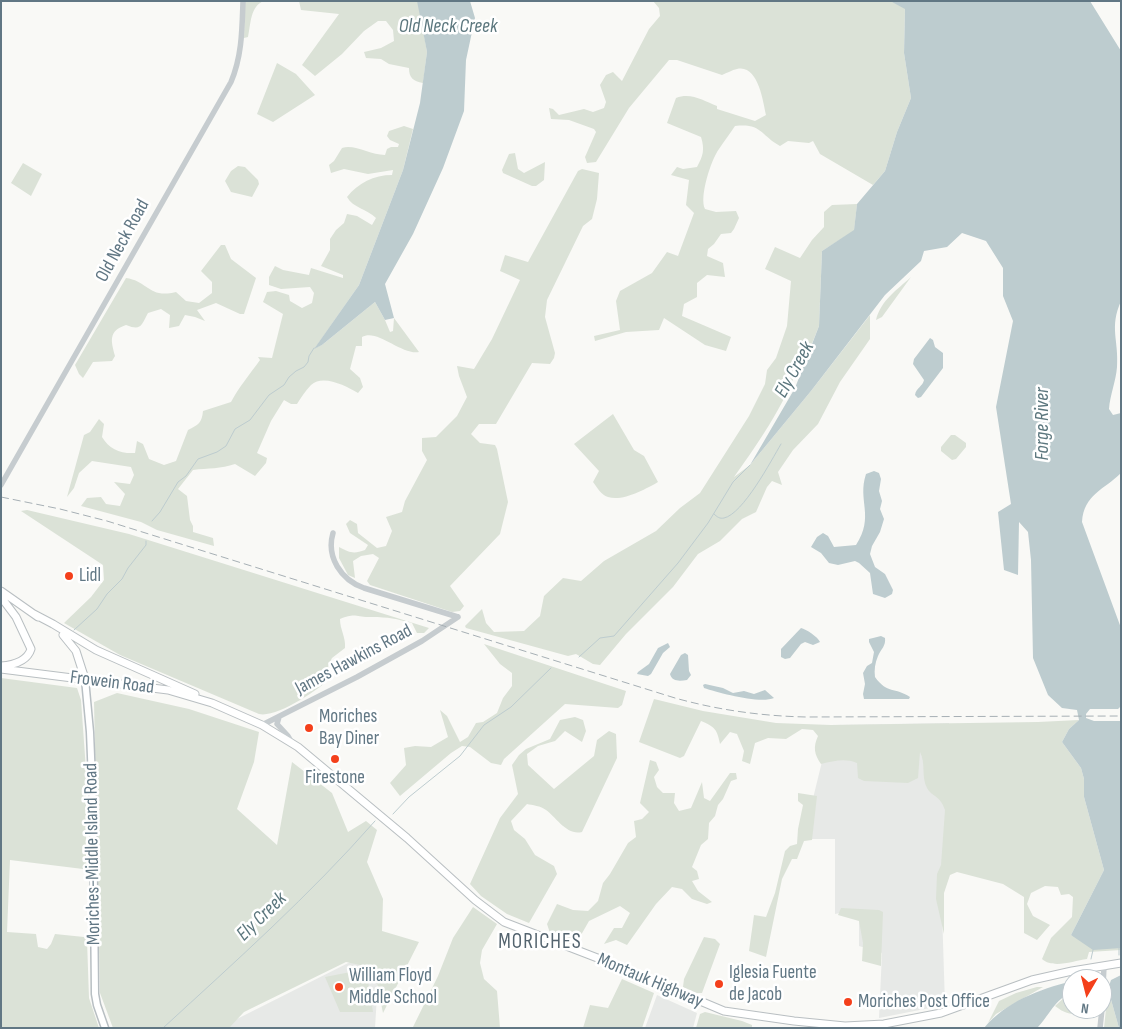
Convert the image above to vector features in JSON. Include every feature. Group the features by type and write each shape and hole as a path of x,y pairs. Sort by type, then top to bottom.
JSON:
{"main road":[{"path":"1,591 59,632 71,643 80,660 85,679"},
{"path":"1,597 21,626 31,649 23,660 1,668"},
{"path":"34,614 96,650 220,706"},
{"name":"Frowein Road","path":"1,668 168,690 220,706"},
{"name":"Moriches-Middle Island Road","path":"85,679 90,732 93,805 95,994 106,1028"},
{"name":"Montauk Highway","path":"220,706 262,725 292,744 399,831 475,900 504,922 724,1011 794,1022 846,1026 884,1024 940,1013 1032,980 1121,963"}],"street":[{"name":"Old Neck Road","path":"1,485 231,82 241,50 243,1"},
{"name":"James Hawkins Road","path":"262,725 357,677 422,641 458,617 350,582 342,574 334,560 331,546 333,532"},
{"path":"279,717 277,724 288,736 292,744"}],"shaded area":[{"path":"245,1 264,1 256,7 248,37 244,38"},
{"path":"299,1 418,1 427,52 423,83 412,78 409,68 389,64 381,59 366,58 364,52 381,48 394,41 393,30 386,21 378,21 364,31 342,54 315,76 302,65 339,14 301,10"},
{"path":"653,1 890,1 905,8 904,53 911,98 897,132 885,171 873,185 820,154 813,141 809,143 788,141 780,146 751,126 735,126 716,154 709,170 705,188 705,209 716,212 736,211 739,218 731,233 721,234 708,249 707,256 723,263 725,277 707,275 697,283 697,297 684,304 682,316 731,337 726,351 705,345 664,318 659,330 626,332 595,341 594,336 620,330 616,301 620,291 652,273 667,252 678,256 694,213 686,205 689,180 671,175 677,167 683,169 697,167 702,156 703,146 701,137 667,123 676,98 687,96 697,98 717,106 717,109 755,121 766,115 761,93 755,78 750,72 744,69 737,69 722,75 677,60 669,60 629,108 596,162 587,163 585,157 596,132 594,129 569,120 551,119 549,108 559,115 584,109 593,112 604,108 606,102 600,85 606,75 613,72 622,81 649,29 660,16 659,8"},
{"path":"277,63 296,74 315,95 273,122 257,114"},
{"path":"404,126 413,129 403,170 359,285 315,348 322,345 375,302 390,332 393,331 394,318 419,352 405,350 375,336 368,335 362,337 362,346 356,346 350,369 360,378 363,387 358,393 334,382 322,381 311,385 297,404 291,404 284,400 271,421 257,453 267,458 266,463 255,476 235,464 220,468 193,470 178,489 187,496 193,532 213,538 214,546 157,530 141,522 81,506 87,498 101,497 106,504 120,506 125,494 114,482 130,484 134,475 131,467 92,461 79,473 74,488 67,497 84,435 90,432 99,419 104,424 102,437 108,445 116,450 125,453 135,453 137,441 143,444 149,459 164,465 176,461 188,430 199,423 203,411 231,402 260,360 258,357 272,358 283,314 263,302 267,292 276,291 289,295 290,301 302,308 312,303 314,293 310,287 281,289 269,285 269,277 275,266 283,270 309,275 311,268 343,278 343,275 321,266 330,250 330,239 344,223 347,214 357,216 372,225 376,218 353,204 347,197 361,184 379,176 392,175 393,170 368,174 344,169 331,173 329,165 334,161 342,148 347,147 385,155 387,149 398,147 399,144 390,140 387,136 389,131"},
{"path":"515,153 518,169 524,173 545,162 544,180 536,186 532,186 503,173 502,170 509,154"},
{"path":"23,163 42,174 31,196 11,183"},
{"path":"238,166 245,167 258,180 259,184 252,197 231,192 225,181 231,171"},
{"path":"582,169 599,173 597,199 592,219 583,226 547,300 545,317 555,353 554,358 550,364 532,363 496,424 479,424 471,434 480,443 495,445 508,502 500,534 450,586 464,606 460,611 452,612 370,585 367,581 379,558 373,554 361,556 353,561 355,578 348,575 339,558 339,547 349,552 355,552 365,550 368,545 350,533 346,524 350,520 357,524 358,533 377,548 386,546 392,531 386,517 402,512 405,501 427,460 422,451 422,438 436,437 457,416 467,397 457,366 474,369 492,339 520,280 500,271 505,255 528,262 578,171"},
{"path":"857,204 854,231 822,251 819,326 809,351 803,353 782,402 734,477 750,465 870,315 870,339 840,382 818,424 793,450 778,472 782,485 772,481 767,487 756,512 742,519 720,541 698,554 673,587 626,634 600,665 593,664 576,654 568,656 466,628 465,626 482,609 486,623 494,632 524,631 540,616 544,596 563,578 581,581 604,561 656,531 680,508 700,493 749,416 765,384 767,370 776,358 787,326 791,281 765,269 775,247 800,258 812,240 824,227 824,212 832,205"},
{"path":"221,245 225,245 231,259 256,278 244,314 216,303 197,310 205,321 185,315 179,326 169,328 170,315 161,309 148,313 140,326 126,325 116,330 112,337 115,356 112,361 93,362 83,378 79,374 75,365 126,278 139,282 154,291 167,294 176,292 186,301 199,303 212,293 212,282 201,271"},
{"path":"911,277 882,317 876,320 886,301"},
{"path":"613,414 634,450 644,456 658,482 634,494 620,498 606,496 601,493 593,482 599,471 574,444"},
{"path":"951,435 955,435 966,443 966,447 956,459 952,460 941,451 941,447"},
{"path":"27,510 129,534 429,628 424,633 417,633 412,623 383,617 353,616 340,619 345,648 332,658 328,666 332,677 297,702 276,712 259,714 120,655 64,623 91,597 104,580 103,565 21,511"},
{"path":"484,644 626,691 622,705 618,708 565,704 504,759 501,765 491,763 470,747 462,746 400,796 390,783 406,765 404,748 415,746 431,747 448,737 440,710 447,716 460,742 468,737 476,723 483,722 497,713 503,698 512,686 512,673 500,664"},
{"path":"1,678 77,688 81,700 86,770 86,858 88,867 83,869 10,860 7,932 36,934 38,947 47,949 55,934 84,937 87,940 89,998 99,1028 1,1028"},
{"path":"117,693 189,709 259,732 254,762 237,809 277,845 292,762 332,793 348,832 366,821 377,830 367,862 383,899 382,931 419,942 383,1013 374,968 346,962 244,1012 229,1028 113,1028 100,993 94,702"},
{"path":"654,699 703,711 776,723 831,725 1079,720 1069,729 1062,742 1081,768 1084,779 1084,797 1104,870 1071,935 1121,948 1121,950 1089,952 1087,959 1070,963 1052,964 1047,962 1042,959 1051,938 1072,917 1073,897 1069,894 1061,895 1058,887 1045,886 1031,893 1027,904 1033,916 1050,925 1037,940 1024,933 1024,897 1003,884 957,872 950,875 944,893 944,934 936,899 937,874 941,865 945,810 941,802 925,784 923,761 920,752 918,778 908,783 864,781 858,778 857,763 853,761 844,760 821,764 815,750 818,736 813,730 802,729 786,739 768,738 755,743 750,764 742,761 744,751 737,734 730,732 720,744 715,729 701,721 684,756 680,758 639,742"},
{"path":"575,717 583,720 586,731 582,742 565,731 555,741 538,746 527,754 528,765 554,789 594,756 597,740 609,731 616,734 617,758 582,832 567,829 544,809 527,804 511,821 514,830 525,839 535,855 554,866 557,874 529,923 507,914 481,896 470,884 500,818 518,794 512,765 526,749 550,739 560,720"},
{"path":"949,723 942,910 945,1005 879,1018 882,953 859,946 859,909 835,914 835,839 803,839 831,725"},
{"path":"650,760 656,762 659,770 654,777 657,787 663,793 675,793 674,803 679,811 691,808 702,782 704,798 710,801 730,773 736,773 737,779 731,781 723,799 718,805 715,816 709,823 708,839 701,845 692,867 697,871 699,879 692,881 698,891 712,902 707,904 692,899 682,889 672,887 656,904 627,945 616,940 604,944 614,928 622,928 630,913 620,906 589,921 577,942 550,933 547,924 557,904 573,910 588,911 598,901 603,883 628,843 636,837 634,821 642,819 649,812 640,803"},
{"path":"798,793 817,796 812,840 804,841 797,859 792,859 782,879 766,957 749,951 754,915 766,917 775,893 785,851 790,846 797,844 803,805 798,801"},
{"path":"473,907 497,924 482,950 480,963 484,979 497,991 500,1028 413,1027 438,976 453,938"},
{"path":"841,908 879,910 883,912 881,966 862,961 863,943 859,921 838,915"},
{"path":"704,937 715,939 720,944 702,993 697,993 683,987 684,979"},
{"name":"William Floyd Middle School","path":"380,947 375,1028 219,1028"},
{"path":"366,969 373,1012 340,1012 325,977"},
{"path":"622,979 654,993 642,1028 583,1028 590,1005 608,1008"},
{"path":"1043,987 996,1014 988,1023 999,1001 1016,993"},
{"path":"657,995 697,1013 693,1028 645,1028"},
{"path":"1062,1000 1062,1011 1055,1006"},
{"path":"1112,1003 1119,1028 1104,1028 1105,1019 1112,1019"},
{"path":"705,1012 742,1021 752,1025 752,1028 696,1028 700,1014"}],"water":[{"name":"Old Neck Creek","path":"417,1 470,1 475,18 466,60 464,111 443,168 413,234 385,284 394,318 385,320 375,302 322,345 314,349 359,285 403,170 420,103 427,52"},
{"path":"890,1 1090,1 1121,51 1121,301 1117,310 1115,327 1117,367 1109,409 1113,415 1121,413 1121,473 1091,499 1087,505 1082,522 1121,628 1121,706 1118,709 1090,709 1086,714 1086,718 1094,721 1121,721 1121,948 1093,950 1071,935 1104,870 1084,797 1084,779 1081,768 1062,742 1069,729 1079,720 1077,710 1062,708 1048,695 1033,658 1031,560 1028,532 1019,522 1018,575 1004,570 998,512 1011,504 996,407 1013,321 1003,296 1003,268 986,241 962,233 947,247 924,251 921,261 885,295 811,391 750,465 795,388 819,326 822,251 854,230 857,204 885,171 897,132 911,98 904,53 905,9"},
{"path":"930,338 933,340 935,347 943,353 943,368 921,397 918,398 915,395 924,380 913,364 914,359"},
{"path":"874,471 879,473 881,479 879,491 882,501 880,509 884,519 870,554 875,567 885,574 893,590 892,594 885,598 873,594 870,573 859,563 855,561 838,565 829,563 821,553 811,547 817,537 823,533 828,536 834,547 856,545 862,535 864,525 863,492 866,474"},
{"path":"801,628 812,634 820,642 813,645 805,642 801,644 790,658 785,659 781,657 781,649"},
{"path":"881,636 885,638 885,641 876,661 875,677 883,686 905,694 910,697 909,699 864,699 865,684 863,673 867,666 872,663 874,652 869,639"},
{"path":"668,643 670,647 663,653 651,674 648,676 637,674 649,664 658,648"},
{"path":"685,653 688,655 691,675 687,680 674,680 670,674 681,655"},
{"path":"703,685 723,688 733,693 744,691 754,694 765,690 774,698 759,700 719,693 704,688"},
{"path":"1121,975 1121,1028 1119,1028 1112,1003 1112,980"},
{"path":"1062,984 1062,998 1037,1028 984,1028 1013,1004 1047,988"}],"waterway":[{"name":"Old Neck Creek","path":"152,521 160,512 178,482 186,476 198,459 217,452 226,446 235,429 250,420 269,395 284,385 296,371 304,367 314,348"},
{"path":"714,514 719,518 724,518 740,507 764,474 781,444"},
{"name":"Ely Creek","path":"579,657 600,638 614,636 678,563 708,523 733,482 750,465"},
{"name":"Old Neck Creek","path":"74,630 97,609 107,594 122,579 146,545 146,541"},
{"name":"Ely Creek","path":"393,814 409,797 460,756 484,725 511,707 551,668"},
{"name":"Ely Creek","path":"163,1028 299,901 375,821"},
{"name":"Forge River","path":"1119,948 1119,955"},
{"path":"1091,959 1093,950"}],"railway":[{"path":"1,497 107,521 675,698 707,706 756,714 806,717 1121,716"}],"place":[{"name":"Lidl","path":"69,576"},
{"name":"Moriches Bay Diner","path":"309,728"},
{"name":"Firestone","path":"335,759"},
{"name":"Iglesia Fuente de Jacob","path":"719,984"},
{"name":"William Floyd Middle School","path":"339,987"},
{"name":"Moriches Post Office","path":"848,1002"}],"district":[{"name":"MORICHES","path":"540,943"}]}
